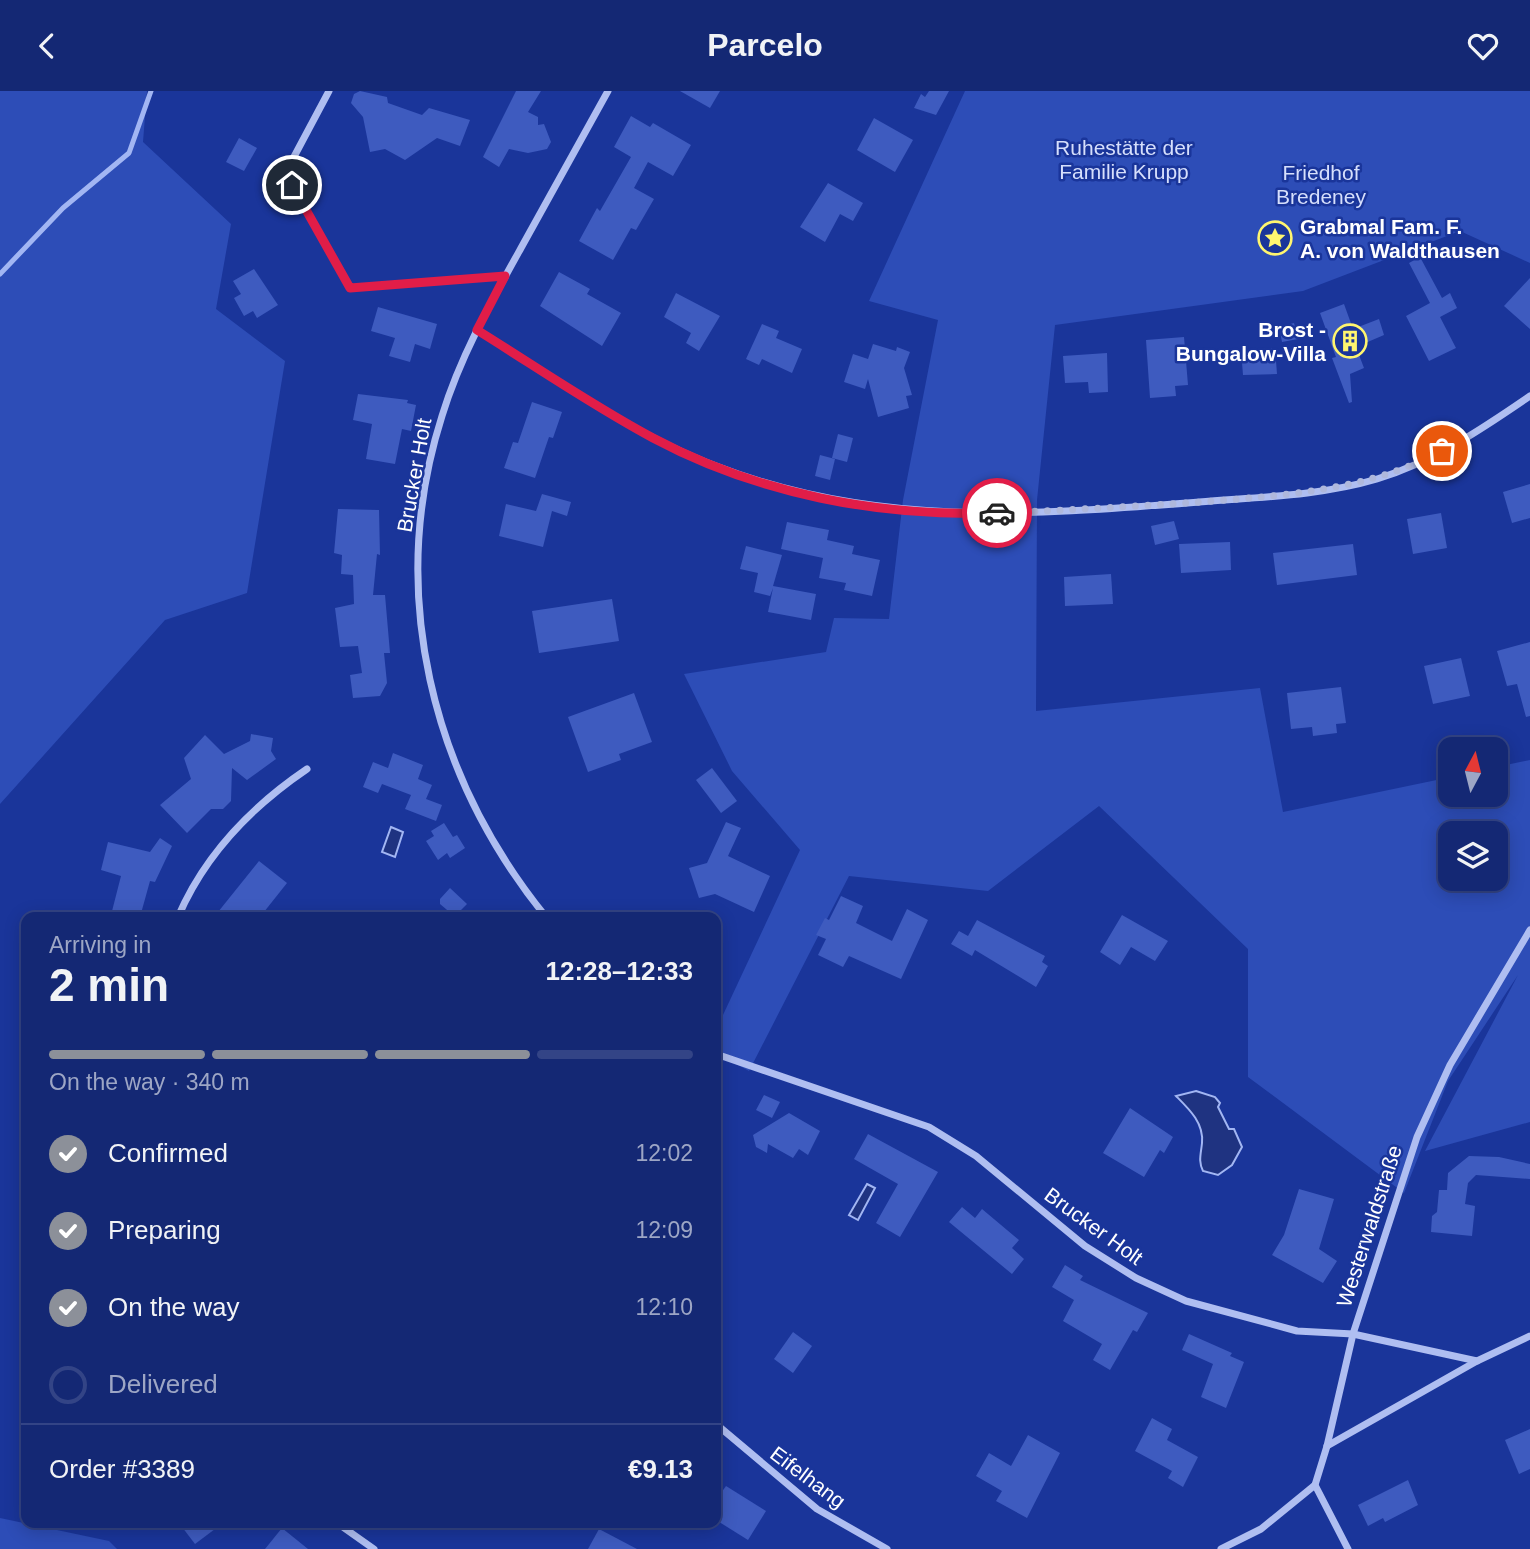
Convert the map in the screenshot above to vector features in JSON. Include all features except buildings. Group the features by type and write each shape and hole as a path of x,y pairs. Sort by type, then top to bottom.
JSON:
{"street":[{"path":"329,91 288,167 292,185 350,288 505,276"},
{"name":"Brucker Holt","path":"542,912 491,840 462,783 442,730 424,654 419,602 419,522 442,415 477,330 608,91"},
{"path":"477,330 652,438 717,467 817,498 878,509 936,514 1130,507 1322,491 1376,479 1412,466 1472,435 1530,396"},
{"path":"180,912 201,871 217,849 264,801 307,769"},
{"name":"Westerwaldstraße","path":"1315,1485 1327,1446 1353,1334 1401,1181 1430,1104 1530,930"},
{"name":"Brucker Holt","path":"721,1056 929,1127 976,1156 1085,1246 1159,1290 1209,1309 1297,1331 1353,1334 1477,1361"},
{"path":"1327,1446 1477,1361 1530,1336"},
{"name":"Eifelhang","path":"721,1428 817,1509 887,1549"},
{"path":"1221,1549 1261,1529 1315,1485 1348,1549"},
{"path":"344,1528 374,1549"}],"green space":[{"path":"0,91 147,91 143,142 231,224 216,309 285,361 247,593 165,620 0,804"},
{"path":"965,91 1530,91 1530,263 1460,231 1303,291 1055,325 1037,500 1036,711 1260,688 1283,812 1438,780 1438,807 1508,807 1508,765 1530,760 1530,1122 1425,1151 1518,975 1448,1081 1404,1193 1248,1077 1248,949 1099,806 988,891 849,876 749,1071 727,1059 721,1053 721,1019 800,850 732,771 684,674 826,652 834,618 889,619 903,500 938,320 869,301"},
{"path":"0,1518 21,1522 21,1528 47,1528 109,1541 117,1549 0,1549"}],"shaded area":[{"path":"391,827 403,832 395,857 382,852"},
{"path":"1196,1091 1215,1097 1220,1103 1218,1107 1229,1129 1234,1129 1242,1147 1232,1165 1218,1175 1203,1171 1200,1161 1201,1129 1195,1117 1176,1096"},
{"path":"867,1184 875,1188 858,1220 849,1215"}],"waterway":[{"path":"0,274 63,208 129,153 151,91"}],"way so far":[{"path":"997,513 1130,507 1322,491 1376,479 1442,451"}],"place":[{"name":"Grabmal Fam. F. A. von Waldthausen","path":"1275,238"},
{"name":"Brost - Bungalow-Villa","path":"1350,341"}],"route":[{"path":"292,185 350,288 505,276 477,330 652,438 717,467 817,498 878,509 936,514 997,513"}],"park label":[{"name":"Ruhestätte der Familie Krupp","path":"1124,159"},
{"name":"Friedhof Bredeney","path":"1321,184"}]}
